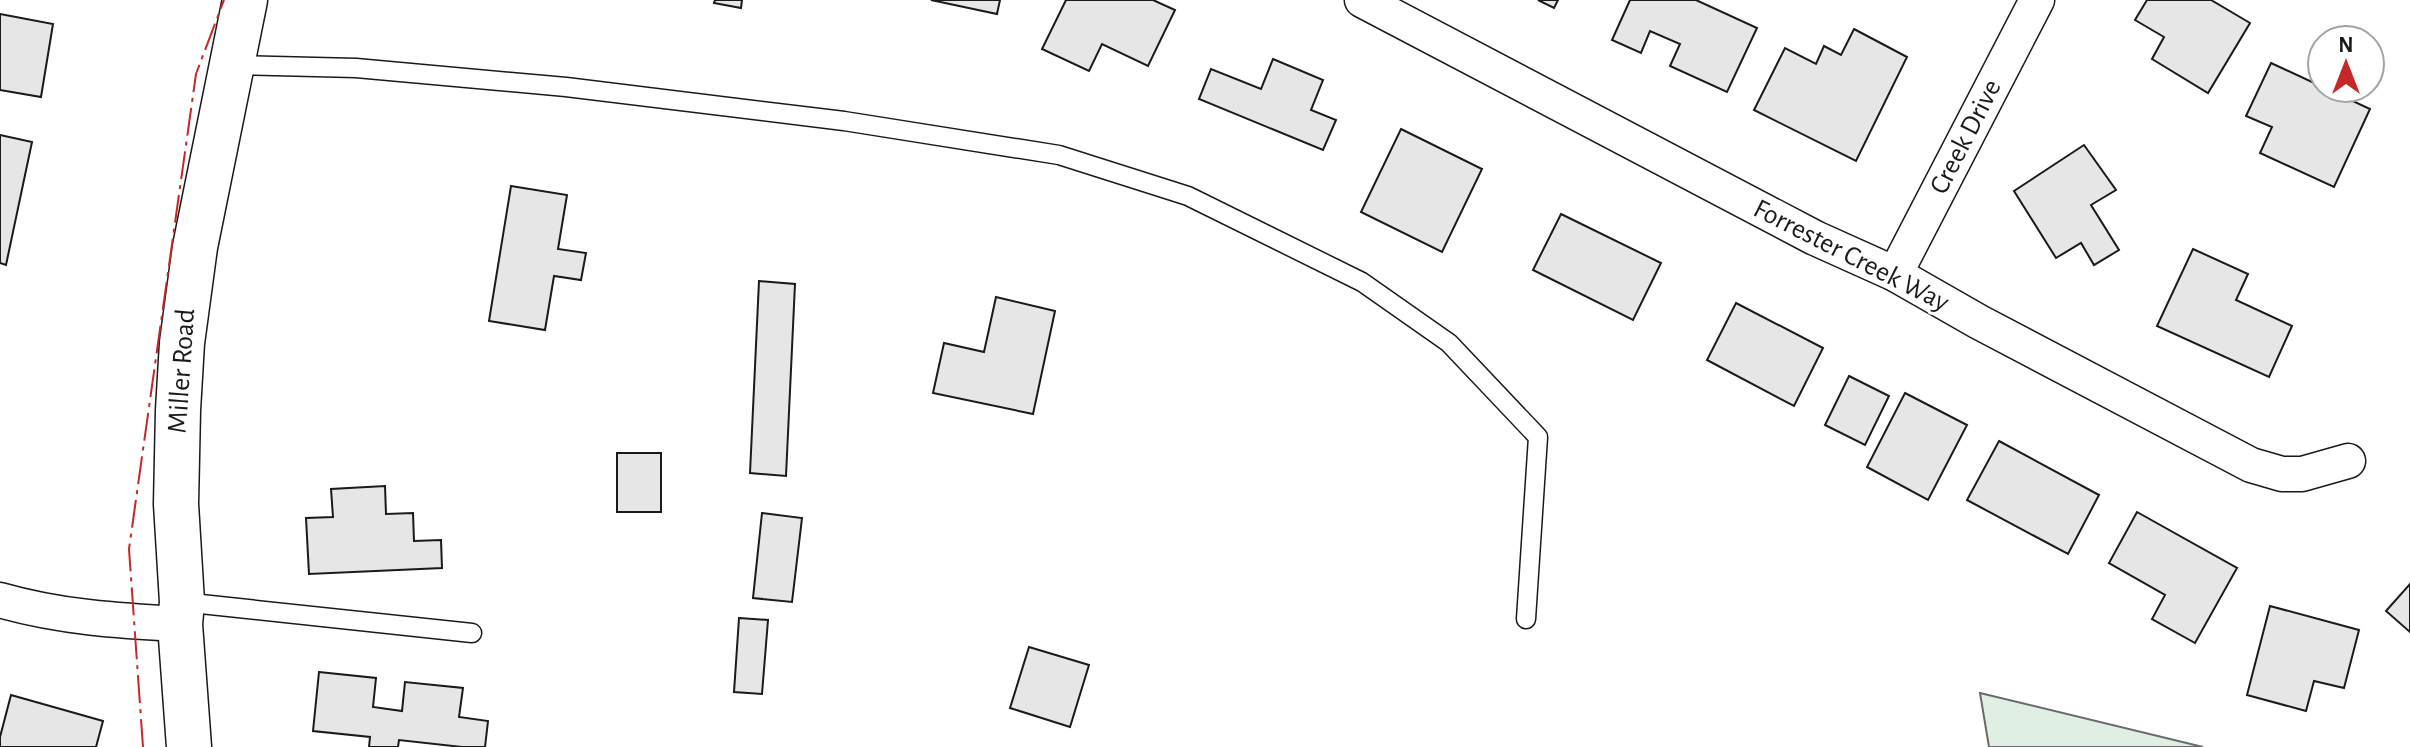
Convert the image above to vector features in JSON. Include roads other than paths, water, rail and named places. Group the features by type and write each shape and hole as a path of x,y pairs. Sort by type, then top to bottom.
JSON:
{"street":[{"name":"Miller Road","path":"189,747 176,459 182,343 195,247 245,0"},
{"name":"Forrester Creek Way","path":"1362,0 1815,238 1895,274 1979,322 2251,465 2282,474 2302,474 2348,461"},
{"name":"Creek Drive","path":"1895,274 2037,0"},
{"path":"0,600 29,609 102,620 181,613"}],"lane":[{"path":"230,65 356,68 536,84 844,121 1059,155 1188,196 1362,282 1449,343 1538,437 1526,619"},
{"path":"181,613 472,633"}]}
